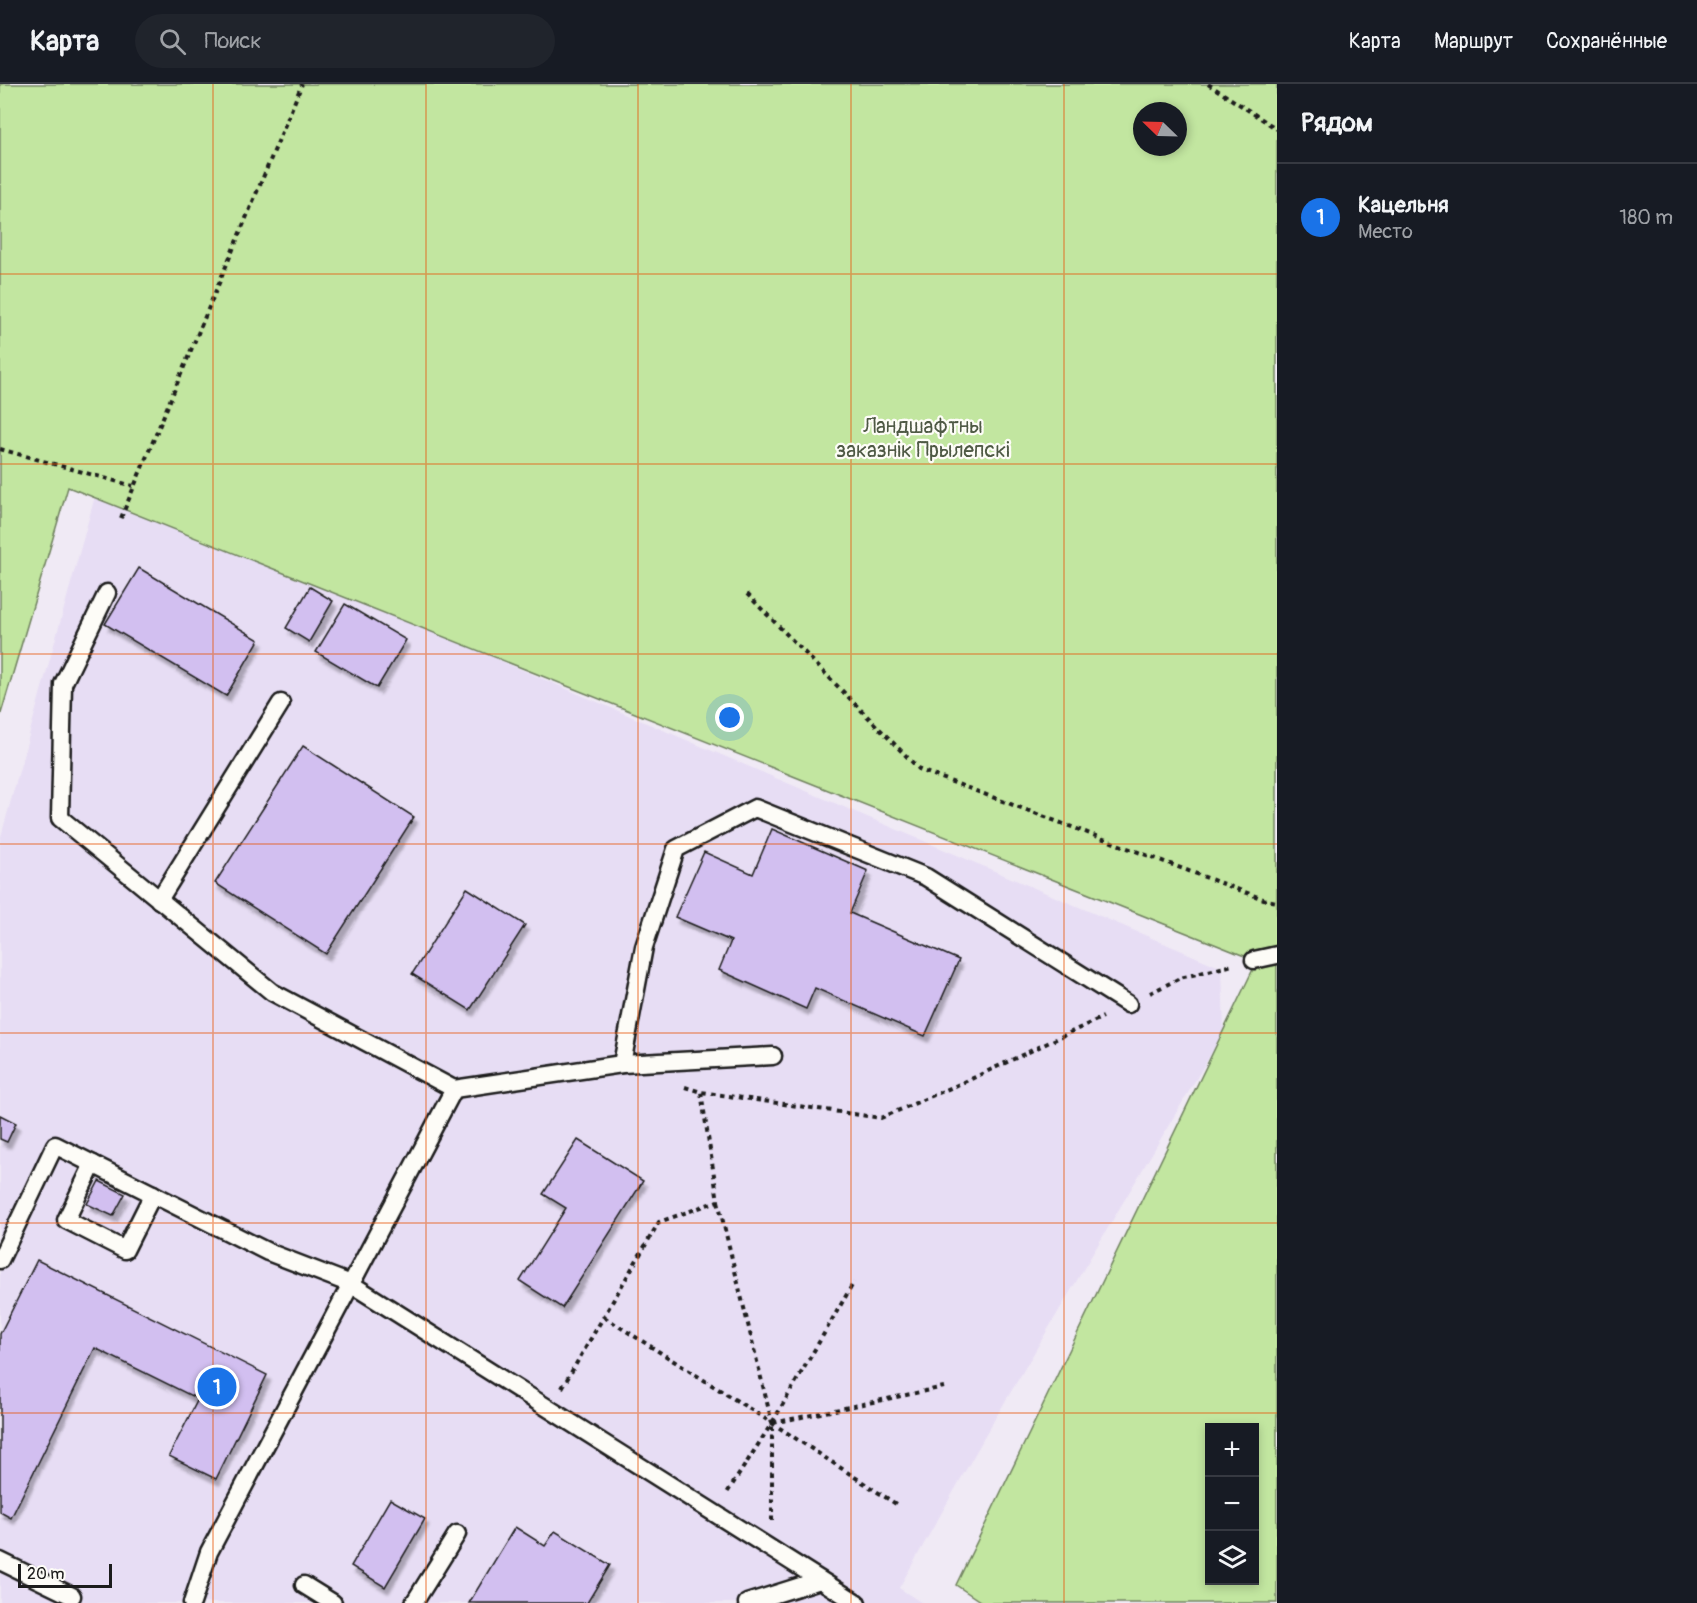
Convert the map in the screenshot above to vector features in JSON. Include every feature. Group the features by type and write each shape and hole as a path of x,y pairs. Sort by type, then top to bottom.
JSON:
{"lane":[{"path":"107,593 63,684 60,818 272,993 454,1089 622,1064 773,1056"},
{"path":"159,900 281,703"},
{"path":"622,1064 644,947 676,849 755,808 926,876 1128,1004"},
{"path":"1254,960 1277,955"},
{"path":"192,1603 208,1552 454,1089"},
{"path":"0,1260 55,1145 268,1252 351,1284 857,1603"},
{"path":"93,1164 66,1220 125,1250 153,1194"},
{"path":"414,1603 457,1534"},
{"path":"0,1561 72,1596"},
{"path":"747,1603 820,1580"},
{"path":"304,1585 333,1603"}],"path":[{"path":"120,518 302,84"},
{"path":"1208,84 1277,129"},
{"path":"0,449 133,486"},
{"path":"747,594 920,770 1243,892 1277,902"},
{"path":"679,1084 701,1092 881,1118 971,1080 1180,978 1254,960"},
{"path":"701,1092 718,1201 772,1423 772,1550"},
{"path":"550,1410 659,1222 718,1201"},
{"path":"714,1513 772,1423 854,1282"},
{"path":"604,1317 899,1506"},
{"path":"772,1423 944,1387"}],"shaded area":[{"path":"97,489 1222,968 1224,1032 993,1422 899,1588 922,1603 0,1603 0,840"}],"green space":[{"name":"Ландшафтны заказнік Прылепскі","path":"0,84 1277,84 1277,1603 983,1603 956,1585 1257,961 68,487 0,717"}],"building":[{"path":"139,568 259,640 226,696 105,624"},
{"path":"310,587 333,601 309,642 286,628"},
{"path":"345,604 406,640 377,688 316,652"},
{"path":"303,746 414,817 326,954 215,883"},
{"path":"772,829 868,871 850,913 959,960 925,1036 815,988 806,1009 719,970 731,941 675,917 704,852 753,874"},
{"path":"467,888 525,925 470,1010 412,974"},
{"path":"0,1115 16,1123 7,1142 0,1139"},
{"path":"578,1140 643,1181 562,1308 520,1281 566,1208 543,1194"},
{"path":"99,1181 125,1194 113,1216 87,1204"},
{"path":"37,1260 267,1375 216,1479 169,1456 198,1399 95,1348 11,1518 0,1512 0,1334"},
{"path":"390,1499 425,1519 385,1587 351,1566"},
{"path":"515,1527 545,1546 555,1531 610,1565 587,1603 469,1603"}],"place":[{"name":"Кацельня","path":"217,1387"}]}
